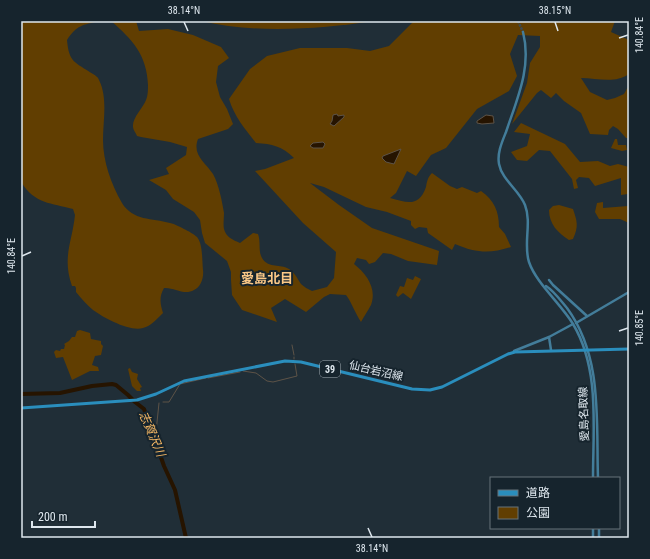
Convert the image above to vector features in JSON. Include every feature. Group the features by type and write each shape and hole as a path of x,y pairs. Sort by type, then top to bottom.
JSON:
{"main road":[{"name":"仙台岩沼線","path":"21,408 131,401 141,399 184,381 285,361 301,362 412,389 430,390 442,388 508,354 521,351 629,349"}],"street":[{"path":"523,32 526,47 525,73 500,148 499,162 503,174 521,198 525,207 527,216 526,251 533,271 543,285 560,300 574,323 586,350"},
{"path":"549,280 587,316"},
{"path":"508,354 549,337 629,292"},
{"path":"549,337 551,350"},
{"name":"愛島名取線","path":"586,350 592,389 593,477"},
{"name":"愛島名取線","path":"586,350 593,369 598,477"}],"green space":[{"path":"21,21 100,21 80,26 67,40 71,58 77,64 97,77 102,87 104,102 103,148 108,172 114,188 126,209 132,213 143,218 172,223 193,234 199,240 202,253 203,273 200,284 196,289 190,292 164,288 160,300 163,313 149,326 138,329 117,324 93,310 86,304 76,292 75,286 72,286 69,276 68,258 75,215 73,209 44,202 38,199 26,189 21,182"},
{"path":"111,21 136,21 139,31 168,29 193,35 221,47 229,58 218,66 216,82 220,97 233,124 228,129 198,139 197,150 200,158 213,174 217,183 224,213 225,232 230,238 240,243 253,233 258,234 260,252 264,261 270,265 289,269 301,284 312,291 327,287 334,278 336,252 303,223 255,171 265,169 294,158 276,146 256,143 237,117 229,99 250,69 267,56 300,48 347,48 370,51 389,46 414,21 615,21 611,32 629,40 629,74 612,80 581,78 590,92 607,100 624,94 629,85 629,138 626,138 613,126 609,130 608,135 590,134 581,113 564,101 556,93 551,98 541,90 512,124 527,83 530,63 540,47 540,36 518,35 510,54 517,76 509,91 477,109 446,148 431,155 416,176 407,171 396,193 390,198 407,202 416,201 423,193 432,173 450,186 457,189 462,187 477,193 481,191 486,194 495,206 499,227 505,234 511,247 496,251 483,252 455,244 452,250 428,233 427,228 419,227 415,229 411,225 411,221 387,212 366,207 324,187 310,183 372,228 439,251 437,265 408,261 391,254 383,253 375,262 369,264 366,260 357,258 354,264 367,277 373,293 371,305 361,322 346,295 330,294 306,312 285,299 271,308 277,322 242,310 232,295 231,272 227,261 205,243 200,220 194,212 173,199 166,190 149,180 169,174 166,168 186,155 187,147 170,142 137,136 133,128 134,120 145,103 148,92 145,65 132,41"},
{"path":"201,21 375,21 309,28 265,29 244,28"},
{"path":"521,123 565,144 580,162 598,161 610,166 618,164 629,167 629,223 620,219 599,219 595,212 597,203 603,202 603,208 628,206 628,194 621,195 621,178 595,186 589,178 579,177 576,180 578,188 574,189 572,179 550,151 539,150 527,161 517,160 511,152 527,146 530,134 514,132"},
{"path":"615,139 617,139 618,145 626,145 627,150 622,151 611,148"},
{"path":"559,205 573,209 577,224 573,239 569,240 552,224 549,210 553,206"},
{"path":"415,276 421,279 411,299 403,293 398,297 396,295 400,286 404,287 407,278 413,280"},
{"path":"80,330 90,333 91,339 101,341 103,346 101,355 95,356 92,365 98,367 99,371 90,371 72,380 63,357 56,358 54,352 56,350 60,351 61,349 64,349 64,344 72,337 75,337 77,331"},
{"path":"130,368 132,372 138,374 137,379 142,387 140,388 141,391 137,391 132,386 128,369"}],"shaded area":[{"path":"337,114 338,116 344,115 344,117 334,126 330,124 333,115"},
{"path":"486,115 493,116 494,123 477,123 477,121"},
{"path":"323,142 325,144 323,148 313,148 310,146 313,143"},
{"path":"401,149 394,164 386,162 382,158 383,156"}],"waterway":[{"path":"292,345 294,355"},
{"path":"243,371 256,373 267,381 273,382 297,376 295,364"},
{"path":"208,378 240,372"},
{"path":"163,402 169,402 180,384 206,378"},
{"name":"志賀沢川","path":"21,394 60,393 92,386 112,384 116,385 128,395 144,409 164,466 175,490 186,538"},
{"path":"156,432 159,403"}],"tunnel":[{"path":"518,21 523,32"}],"district":[{"name":"愛島北目","path":"267,278"}]}
